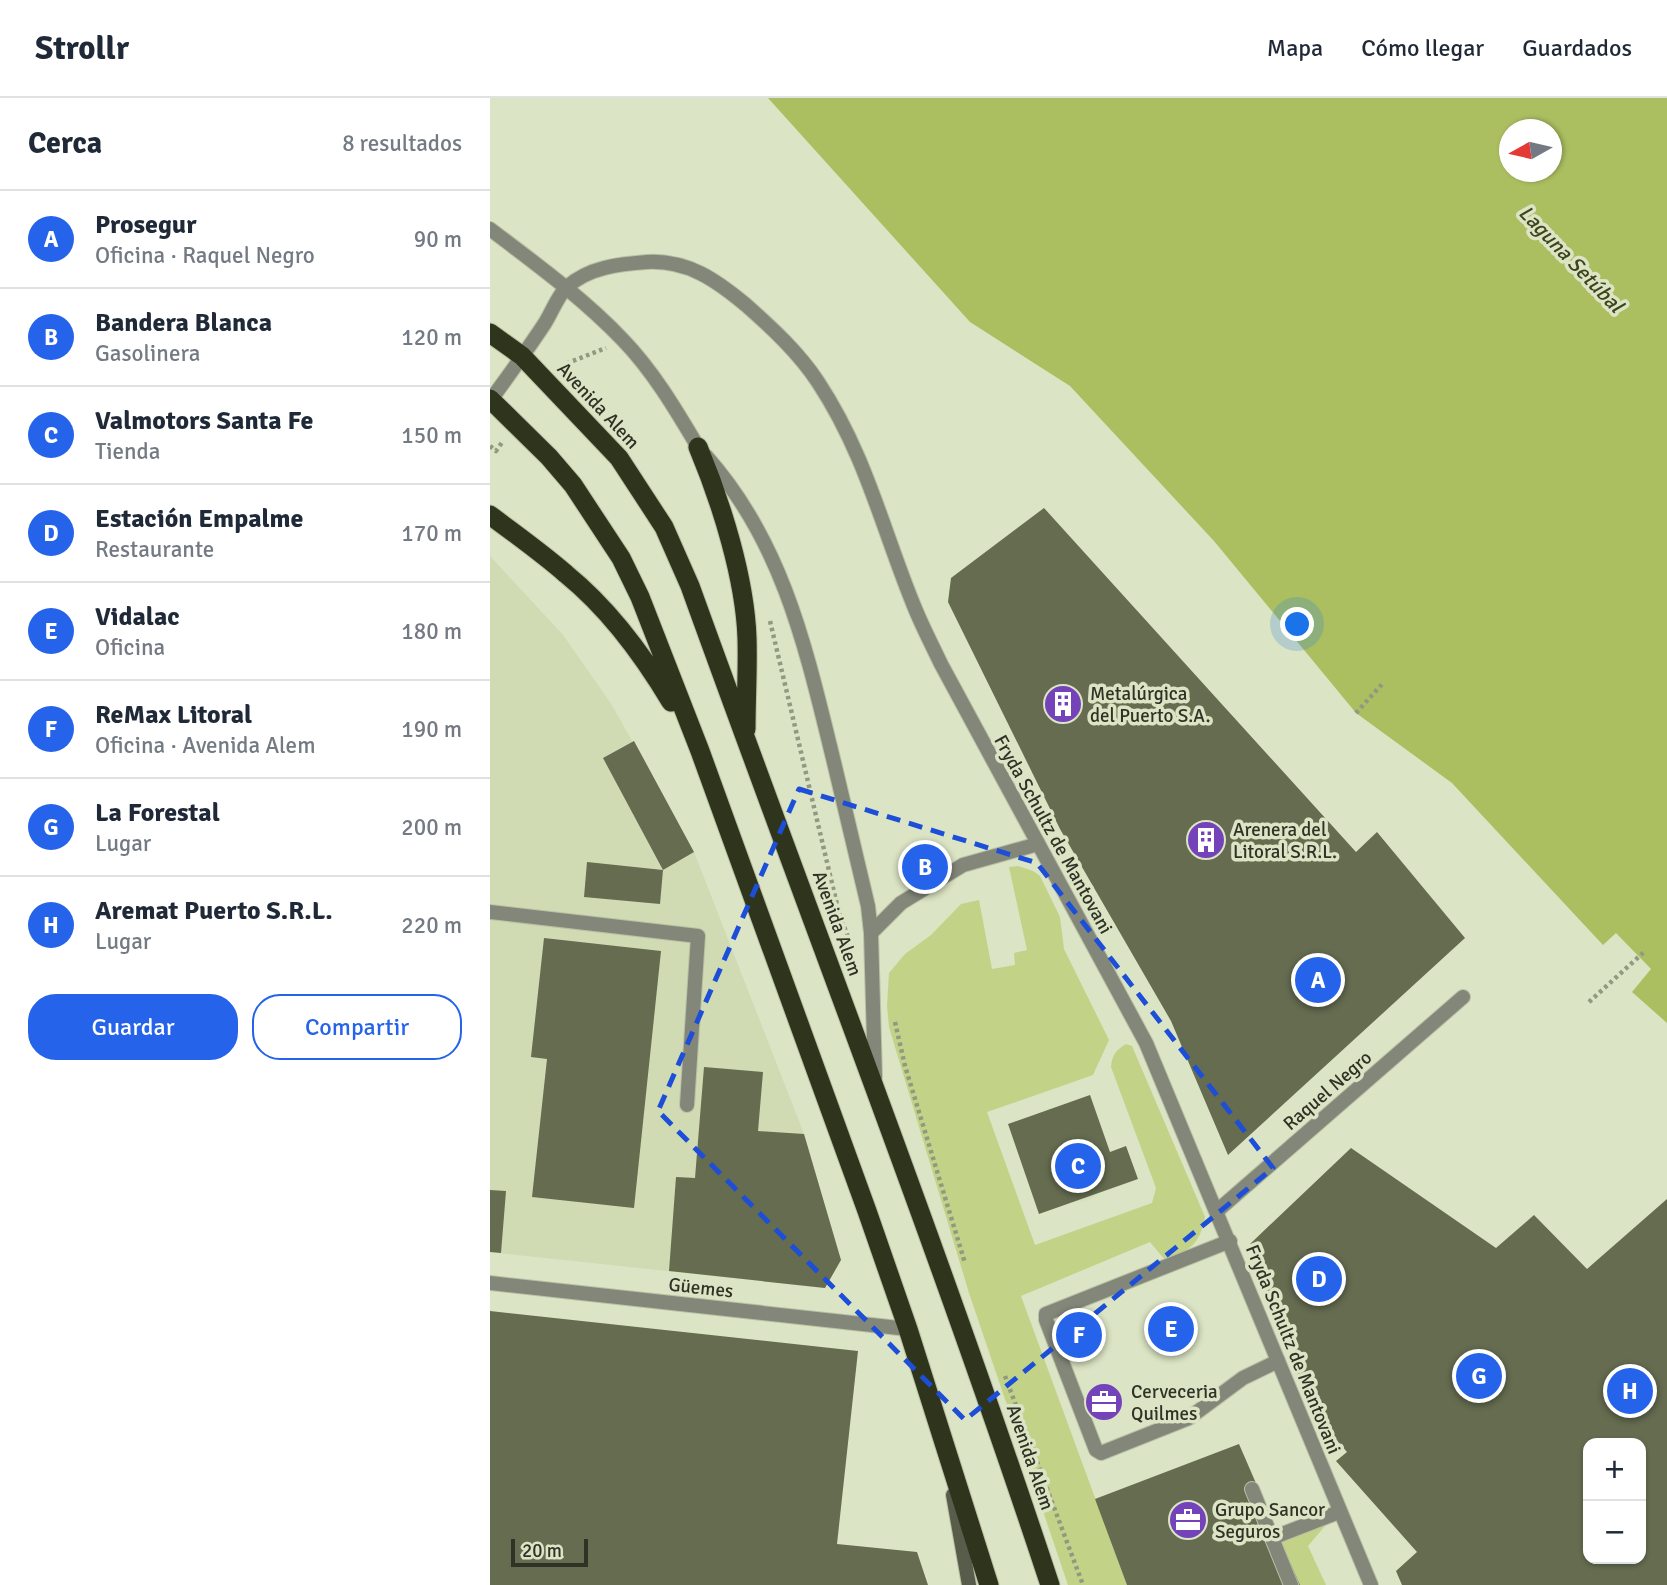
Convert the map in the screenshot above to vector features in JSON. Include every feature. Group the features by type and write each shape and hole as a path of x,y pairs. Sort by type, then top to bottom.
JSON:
{"highway":[{"name":"Avenida Alem","path":"490,334 522,356 620,458 664,527 690,586 875,1089 965,1337 1050,1585"},
{"path":"490,400 549,457 573,485 596,516 640,597 701,751 867,1211 908,1329 989,1585"},
{"path":"698,447 716,490 737,573 747,636 745,740"},
{"path":"490,515 568,575 615,622 652,670 701,751"}],"main road":[{"path":"943,1439 969,1585"}],"street":[{"path":"490,229 567,287 624,341 660,387 698,447 730,483 780,573 816,689 868,906 875,1089"},
{"name":"Fryda Schultz de Mantovani","path":"567,287 596,270 614,265 655,262 682,265 717,281 765,322 793,350 817,380 857,451 914,607 966,713 1146,1043 1371,1585"},
{"path":"490,400 567,287"},
{"path":"871,933 901,903 963,865 1038,844"},
{"path":"490,912 698,936 687,1105"},
{"name":"Raquel Negro","path":"1217,1211 1463,997"},
{"path":"1230,1241 1046,1314 1096,1450 1101,1453 1189,1418 1243,1378 1278,1361"},
{"name":"Güemes","path":"490,1283 908,1329"},
{"path":"1252,1489 1290,1585"},
{"path":"1272,1538 1339,1511"}],"path":[{"path":"548,384 563,365 624,341"},
{"path":"490,446 496,451 515,424"},
{"path":"769,619 839,913 849,941 872,978"},
{"path":"1356,713 1384,682"},
{"path":"1589,1002 1644,952"},
{"path":"893,1013 905,1066 966,1268"},
{"path":"1004,1372 1083,1585"}],"highlighted area":[{"path":"799,789 1037,863 1273,1168 965,1420 658,1111"}],"shaded area":[{"path":"490,556 563,635 612,705 694,852 804,1134 841,1260 825,1288 490,1252"},
{"path":"1018,866 1040,876 1060,917 1064,949 1109,1040 1093,1075 987,1112 1035,1245 1152,1203 1156,1188 1111,1067 1115,1053 1126,1044 1132,1046 1205,1217 1197,1240 1188,1249 1165,1260 1150,1242 1021,1296 1127,1585 1068,1585 969,1293 889,1027 889,973 905,954 931,935 961,904 979,900 992,969 1015,965 1014,953 1027,950 1009,867"},
{"path":"1323,1524 1325,1526 1308,1546 1326,1585 1300,1585 1281,1541"}],"water":[{"name":"Laguna Setúbal","path":"768,98 1667,98 1667,1023 1632,992 1651,969 1616,933 1603,945 1452,783 1356,713 1214,541 1070,386 970,322"}],"building":[{"path":"1044,508 1356,852 1377,832 1465,938 1228,1155 1171,1021 1060,829 948,602 951,578"},
{"path":"634,741 694,852 663,870 603,758"},
{"path":"587,862 663,870 660,904 584,897"},
{"path":"544,938 661,951 634,1208 532,1197 547,1059 531,1057"},
{"path":"704,1067 763,1072 758,1131 804,1134 841,1260 825,1288 669,1271 676,1177 695,1178"},
{"path":"1090,1095 1110,1152 1126,1146 1138,1179 1039,1214 1008,1124"},
{"path":"1351,1148 1496,1248 1534,1215 1587,1269 1667,1199 1667,1585 1402,1585 1396,1571 1417,1552 1336,1461 1347,1452 1309,1409 1250,1244"},
{"path":"490,1190 506,1191 501,1253 490,1252"},
{"path":"490,1311 858,1351 837,1544 917,1552 928,1585 490,1585"},
{"name":"Grupo Sancor Seguros","path":"1239,1444 1300,1585 1127,1585 1095,1499"}],"place":[{"name":"Metalúrgica del Puerto S.A.","path":"1063,704"},
{"name":"Arenera del Litoral S.R.L.","path":"1206,840"},
{"name":"Bandera Blanca","path":"925,867"},
{"name":"Prosegur","path":"1318,980"},
{"name":"Valmotors Santa Fe","path":"1078,1166"},
{"name":"Estación Empalme","path":"1319,1279"},
{"name":"Vidalac","path":"1171,1329"},
{"name":"ReMax Litoral","path":"1079,1335"},
{"name":"La Forestal","path":"1479,1376"},
{"name":"Aremat Puerto S.R.L.","path":"1630,1391"},
{"name":"Cerveceria Quilmes","path":"1104,1402"},
{"name":"Grupo Sancor Seguros","path":"1188,1520"}]}
